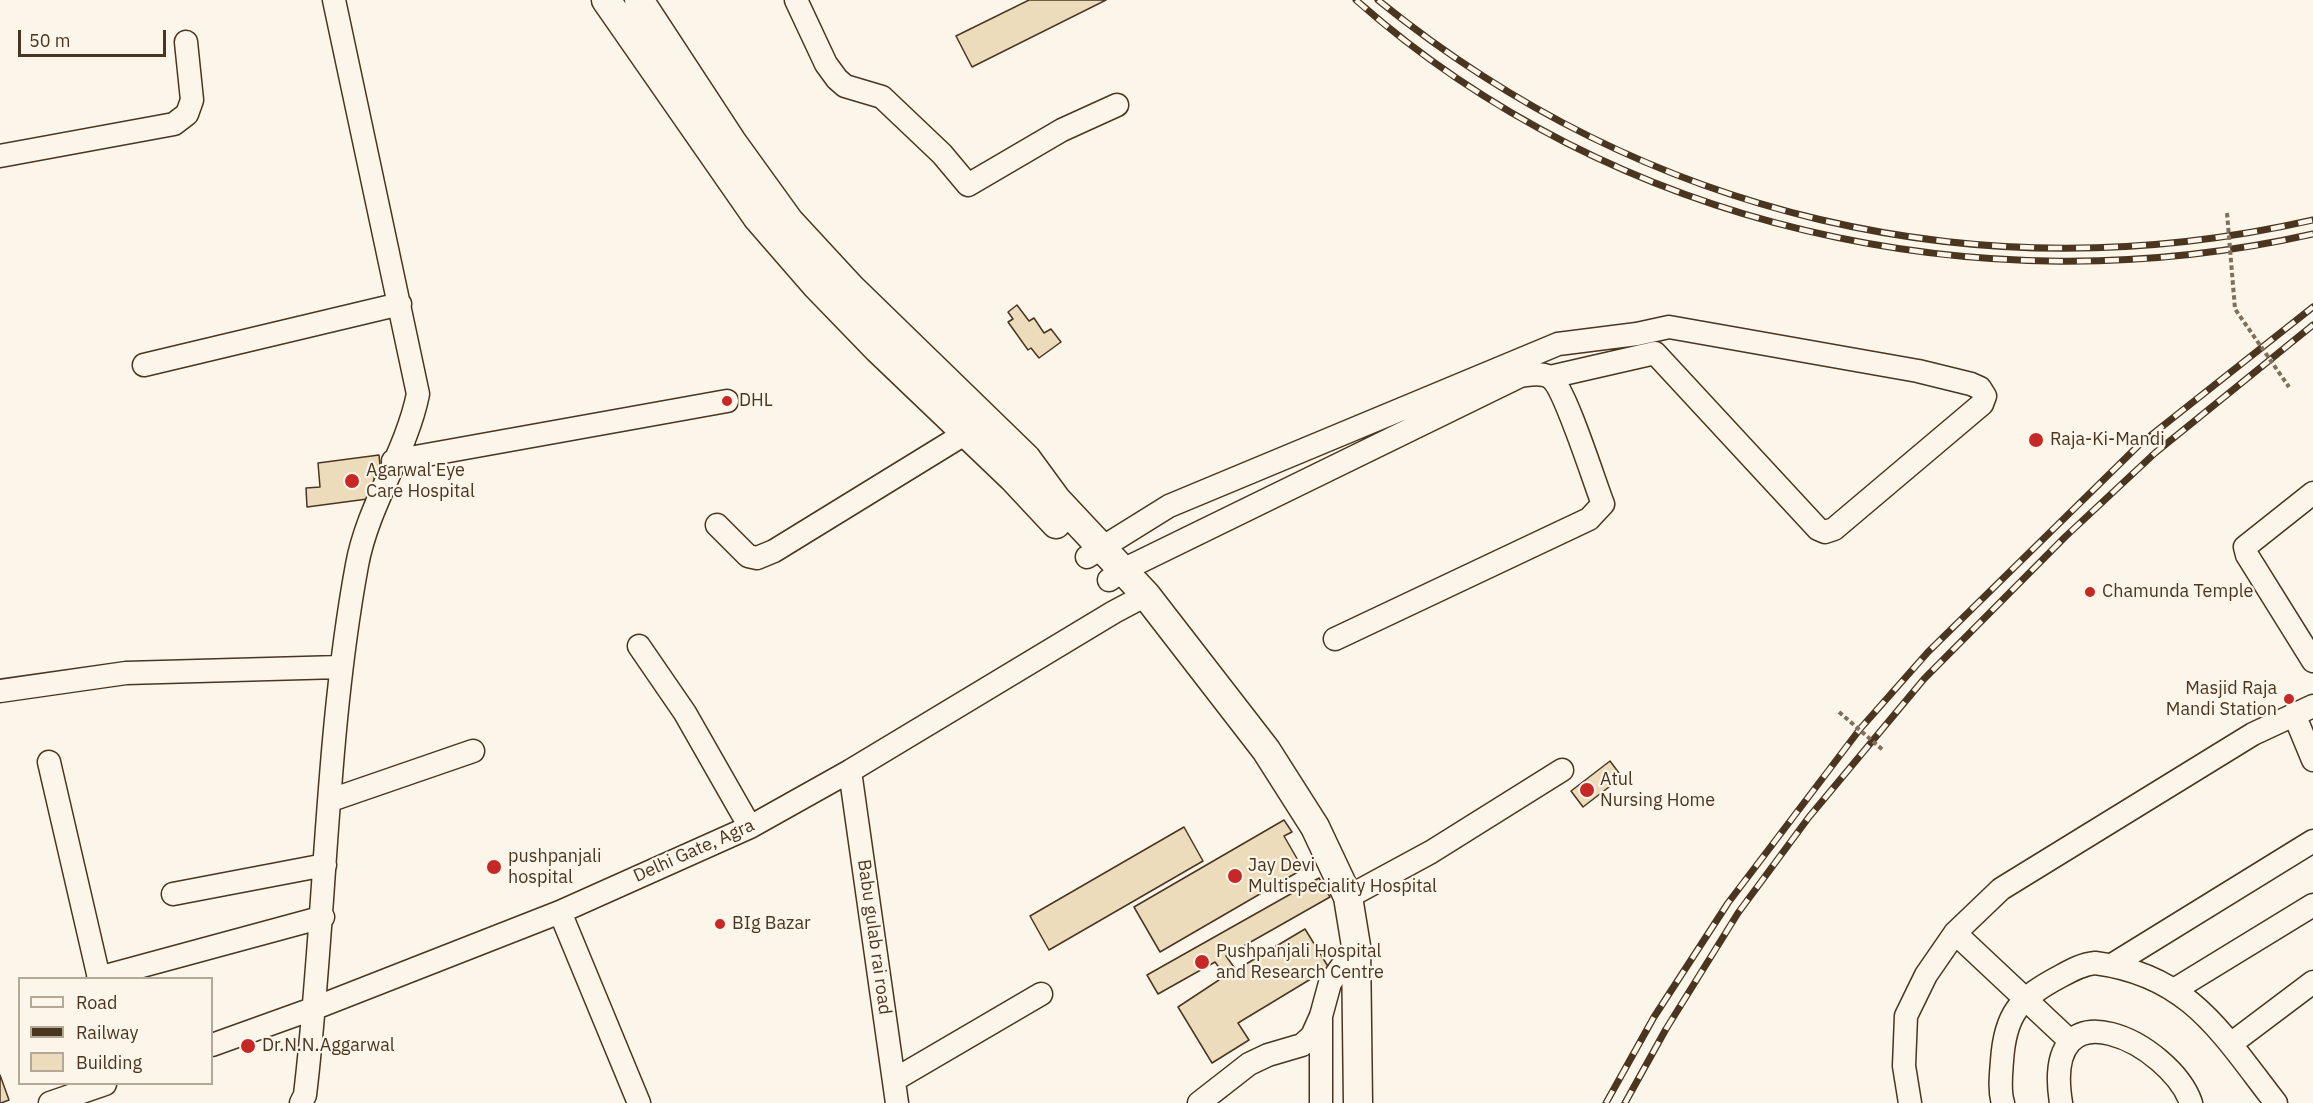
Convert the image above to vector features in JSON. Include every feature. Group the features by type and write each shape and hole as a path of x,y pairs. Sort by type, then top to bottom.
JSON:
{"main road":[{"path":"606,0 706,124"},
{"path":"639,0 757,217 817,286 902,354 975,425 1146,605 1266,750 1315,827 1348,897 1356,946 1358,1103"}],"street":[{"path":"305,1100 323,917 340,668 363,537 393,461 413,419 418,394 334,0"},
{"path":"796,0 826,64 837,79 845,86 882,97 942,154 968,185 1062,130 1117,105"},
{"path":"0,156 174,124 187,114 192,100 186,42"},
{"path":"144,365 400,304"},
{"path":"1094,551 1179,502 1558,344 1637,334 1669,327 1918,371 1971,384 1980,388 1985,396 1982,404 1834,529 1825,532 1818,529 1655,353 1550,377 1538,374 1520,376 1116,575"},
{"path":"1335,639 1588,519 1600,509 1603,504 1562,393 1550,377"},
{"path":"393,461 727,401"},
{"path":"717,525 748,556 757,558 774,551 975,425"},
{"path":"2313,493 2245,547 2247,555 2313,661"},
{"name":"Delhi Gate, Agra","path":"213,1045 315,1008 560,912 750,827 1146,605"},
{"path":"639,646 685,713 750,827"},
{"path":"0,691 126,674 340,668"},
{"path":"1910,1103 1904,1066 1906,1016 1926,975 1955,933 2001,889 2253,734 2304,710 2313,760"},
{"path":"331,800 473,751"},
{"path":"49,762 99,977"},
{"path":"1348,897 1431,852 1562,770"},
{"name":"Babu gulab rai road","path":"850,771 897,1103"},
{"path":"2112,965 2313,841"},
{"path":"173,894 325,865"},
{"path":"2174,990 2313,905"},
{"path":"560,912 639,1103"},
{"path":"103,977 323,917"},
{"path":"1955,933 2069,1040"},
{"path":"1199,1103 1249,1064 1268,1054 1302,1045 1312,1036 1322,1016 1330,983 1356,946"},
{"path":"2003,1103 2001,1068 2004,1033 2016,1009 2050,982 2087,963 2112,965 2146,975 2174,990 2206,1015 2232,1043 2276,1103"},
{"path":"2232,1043 2313,982"},
{"path":"894,1080 1041,994"},
{"path":"1321,1103 1322,1016"},
{"path":"2061,1103 2058,1082 2061,1060 2069,1040 2083,1032 2098,1030 2129,1040 2173,1076 2188,1093 2192,1103"},
{"path":"51,1103 100,1085"}],"path":[{"path":"2227,213 2235,309 2289,387"},
{"path":"1839,712 1884,751"}],"building":[{"path":"1029,0 1106,0 972,67 956,36"},
{"path":"1017,305 1029,321 1034,318 1044,333 1051,329 1061,342 1039,358 1031,348 1028,350 1008,322 1013,319 1008,312"},
{"path":"379,455 381,475 374,475 375,498 307,507 306,488 320,487 318,463"},
{"path":"1610,761 1622,777 1583,807 1571,791"},
{"path":"1284,820 1292,832 1284,836 1303,869 1160,952 1134,907"},
{"path":"1184,827 1203,861 1049,950 1030,916"},
{"path":"1319,878 1330,897 1226,956 1236,970 1305,929 1329,968 1238,1023 1249,1040 1212,1063 1178,1007 1225,976 1215,962 1158,994 1147,975"},
{"path":"0,1075 9,1100 1,1103 0,1103"}],"railway":[{"path":"1356,0 1457,79 1567,143 1684,194 1806,231 1932,253 2060,261 2187,255 2313,234"},
{"path":"1378,0 1481,75 1589,136 1702,185 1820,220 1940,241 2063,248 2188,241 2313,220"},
{"path":"1606,1103 1654,1017 1728,903 1860,729 1928,652 2140,444 2313,307"},
{"path":"1625,1103 1666,1029 1738,913 1809,817 1924,679 2065,537 2155,453 2313,325"}],"place":[{"name":"DHL","path":"727,401"},
{"name":"Raja-Ki-Mandi","path":"2036,440"},
{"name":"Agarwal Eye Care Hospital","path":"352,481"},
{"name":"Chamunda Temple","path":"2090,592"},
{"name":"Masjid Raja Mandi Station","path":"2289,699"},
{"name":"Atul Nursing Home","path":"1587,790"},
{"name":"pushpanjali hospital","path":"494,867"},
{"name":"Jay Devi Multispeciality Hospital","path":"1235,876"},
{"name":"BIg Bazar","path":"720,924"},
{"name":"Pushpanjali Hospital and Research Centre","path":"1202,962"},
{"name":"Dr.N.N.Aggarwal","path":"248,1046"}]}
